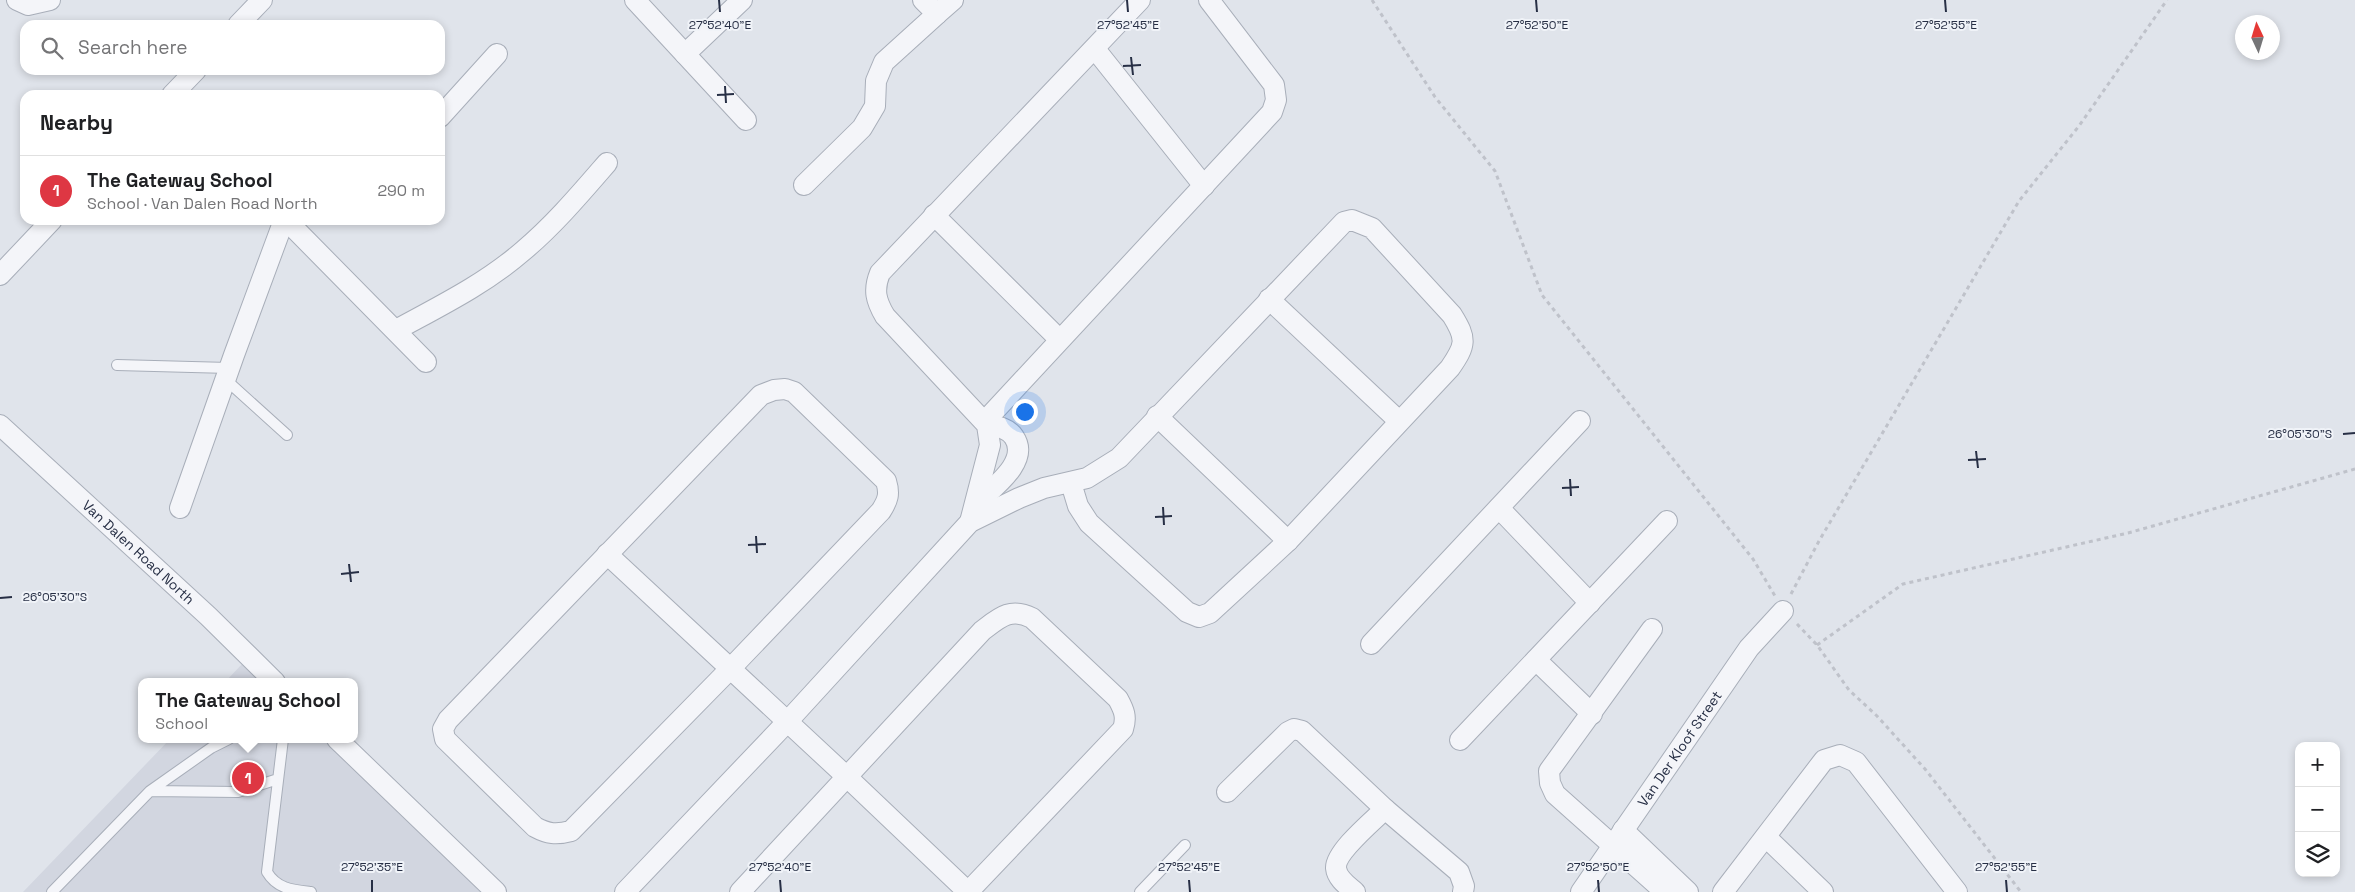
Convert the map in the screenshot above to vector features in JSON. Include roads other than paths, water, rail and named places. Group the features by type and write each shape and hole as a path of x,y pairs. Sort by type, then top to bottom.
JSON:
{"street":[{"path":"17,0 28,4 50,0"},
{"path":"243,20 262,0"},
{"path":"635,0 746,120"},
{"path":"685,54 742,0"},
{"path":"922,0 937,14"},
{"path":"804,185 862,128 874,106 876,80 884,62 953,0"},
{"path":"625,892 787,722 1014,464 1019,454 1020,445 1011,433 1001,427 986,423 885,316 877,303 875,286 880,273 1035,108 1095,49 1140,0"},
{"path":"986,423 1059,339 1272,112 1276,100 1274,85 1209,0"},
{"path":"1095,49 1204,186"},
{"path":"445,111 497,54"},
{"path":"177,90 191,75"},
{"path":"396,330 464,294 522,252 577,198 607,162"},
{"path":"934,215 1059,339"},
{"path":"972,514 1052,486 1087,478 1119,458 1344,222 1352,220 1372,228 1452,315 1460,328 1464,340 1462,351 1450,368 1288,540 1210,613 1199,616 1186,612 1089,523 1078,506 1071,483"},
{"path":"0,275 47,225"},
{"path":"180,508 227,374 283,225"},
{"path":"290,225 426,362"},
{"path":"1269,299 1399,421"},
{"path":"784,389 794,392 886,481 889,491 887,501 881,511 730,670 571,830 560,834 548,834 535,826 445,739 443,729 448,720 760,395 784,389"},
{"path":"1157,416 1288,540"},
{"path":"1371,644 1580,421"},
{"path":"972,514 990,445 986,423"},
{"name":"Van Dalen Road North","path":"0,425 208,616 269,678"},
{"path":"1499,508 1590,603"},
{"path":"1460,740 1667,521"},
{"path":"607,554 847,777 968,892 1123,729 1126,720 1124,711 1118,699 1032,618 1022,613 1013,612 1000,617 982,631 847,777 740,892"},
{"name":"Van Der Kloof Street","path":"1581,892 1749,648 1783,610"},
{"path":"1652,629 1549,771 1550,783 1555,794 1618,838 1647,864 1688,892"},
{"path":"1536,660 1592,714"},
{"path":"1227,792 1288,732 1294,729 1302,731 1385,809 1459,872 1464,886 1463,892"},
{"path":"341,743 496,892"},
{"path":"1723,892 1824,760 1831,756 1847,757 1856,762 1957,892"},
{"path":"1356,892 1342,881 1336,868 1340,854 1385,809"},
{"path":"1766,837 1824,892"},
{"path":"1647,864 1665,892"}],"lane":[{"path":"117,365 227,374 287,435"},
{"path":"52,892 150,790 221,743"},
{"path":"282,743 267,872 271,879 284,888 311,892"},
{"path":"150,790 238,792 278,779"},
{"path":"1140,892 1185,845"}],"place":[{"name":"The Gateway School","path":"248,778"}]}
